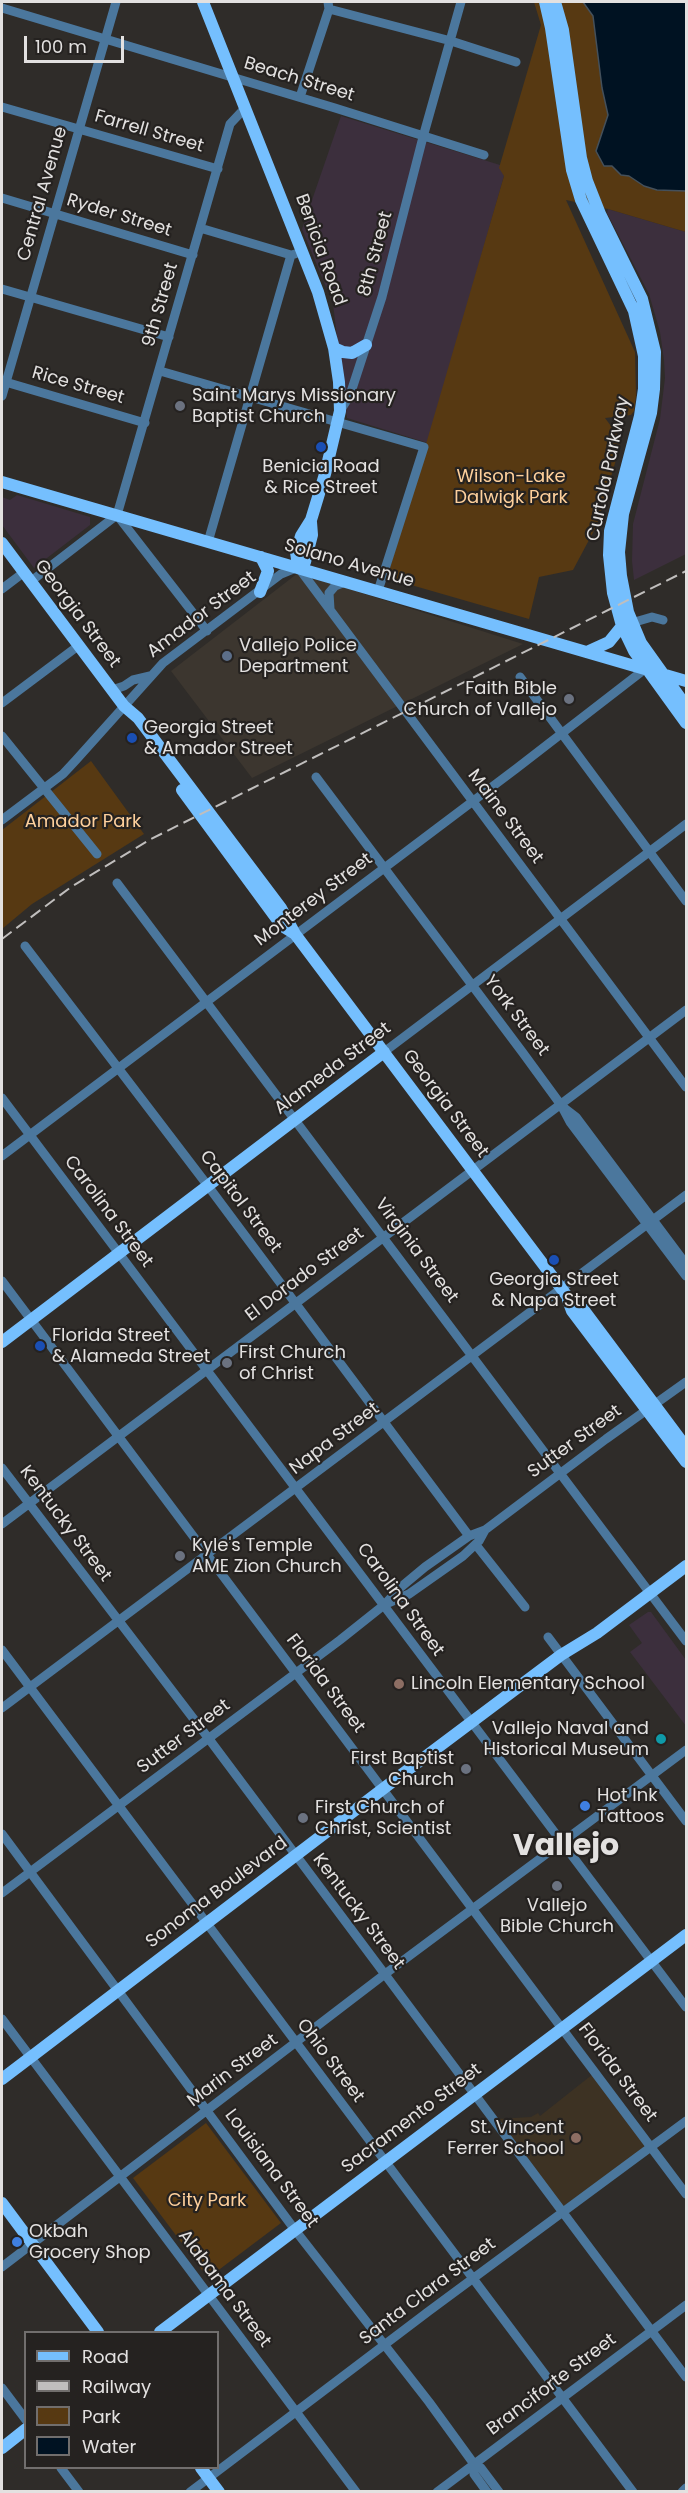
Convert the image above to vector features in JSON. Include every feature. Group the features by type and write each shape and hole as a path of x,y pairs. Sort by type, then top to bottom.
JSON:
{"main road":[{"name":"Benicia Road","path":"203,2 235,78 297,253 318,292 334,348 339,382 339,416 311,520 301,536 296,552 298,567"},
{"name":"Curtola Parkway","path":"545,2 572,170 581,200 634,311 644,356 644,389 640,416 610,531 611,579 645,669 687,723"},
{"name":"Curtola Parkway","path":"555,2 563,30 581,158 587,181 600,214 642,299 655,352 651,413 623,514 621,533 621,576 627,624 661,674 687,706"},
{"path":"334,348 352,353 366,345"},
{"name":"Solano Avenue","path":"2,482 687,681"},
{"name":"Georgia Street","path":"2,543 78,646 124,706 137,717 281,908 295,934 564,1292 582,1309 687,1462"},
{"path":"260,592 268,571 261,557"},
{"path":"587,652 609,642 627,624"},
{"name":"Alameda Street","path":"2,1342 384,1052"},
{"name":"Georgia Street","path":"651,1408 687,1447"},
{"name":"Sonoma Boulevard","path":"2,2079 561,1655 597,1633 687,1566"},
{"name":"Sacramento Street","path":"161,2331 687,1935"},
{"path":"2,2204 97,2331"},
{"path":"2,2448 24,2431"},
{"path":"202,2469 219,2492"}],"street":[{"name":"Central Avenue","path":"2,396 4,381 31,298 116,2"},
{"name":"8th Street","path":"339,416 350,395 382,297 461,2"},
{"path":"300,97 329,5 516,63"},
{"name":"Beach Street","path":"2,8 300,97 484,155"},
{"name":"Farrell Street","path":"2,107 218,169"},
{"name":"9th Street","path":"117,515 230,124 245,108"},
{"name":"Ryder Street","path":"2,198 193,255"},
{"name":"Ryder Street","path":"200,228 297,253"},
{"path":"208,542 297,253"},
{"path":"2,289 169,337"},
{"path":"160,371 251,398 339,416 424,447 378,591"},
{"name":"Rice Street","path":"4,381 145,423"},
{"path":"2,589 27,577 117,515 207,631"},
{"name":"Amador Street","path":"2,820 76,760 163,663 281,574 298,567"},
{"name":"Maine Street","path":"298,567 687,1088"},
{"path":"330,611 329,593 338,584 345,582"},
{"path":"627,624 652,617 663,620"},
{"path":"2,703 78,646"},
{"name":"Monterey Street","path":"2,1156 645,669"},
{"path":"112,690 133,680 150,676"},
{"path":"520,677 687,901"},
{"path":"2,736 97,854"},
{"name":"York Street","path":"316,777 561,1105 570,1122 650,1222 687,1276"},
{"name":"Alameda Street","path":"384,1052 687,824"},
{"name":"Virginia Street","path":"117,883 687,1641"},
{"name":"Capitol Street","path":"25,946 208,1186 469,1536"},
{"name":"El Dorado Street","path":"2,1524 687,1010"},
{"name":"Carolina Street","path":"2,1098 687,2007"},
{"name":"Napa Street","path":"2,1708 384,1422 564,1292 687,1195"},
{"path":"650,1222 687,1264"},
{"name":"Florida Street","path":"2,1281 687,2194"},
{"name":"Sutter Street","path":"2,1893 296,1673 384,1605 425,1567 469,1536 485,1530 687,1382"},
{"name":"Kentucky Street","path":"2,1468 687,2377"},
{"name":"Sutter Street","path":"384,1605 409,1594 476,1545 485,1530"},
{"path":"476,1545 525,1607"},
{"path":"548,1637 687,1821"},
{"name":"Ohio Street","path":"2,1650 633,2492"},
{"name":"Marin Street","path":"2,2266 385,1974 687,1750"},
{"name":"Louisiana Street","path":"2,1834 295,2230 474,2464 481,2468 499,2492"},
{"name":"Alabama Street","path":"2,2019 357,2492"},
{"name":"Santa Clara Street","path":"190,2492 473,2278 687,2121"},
{"name":"Branciforte Street","path":"436,2492 687,2305"},
{"path":"2,2388 24,2417"},
{"name":"Louisiana Street","path":"474,2464 474,2474 487,2492"},
{"path":"62,2469 79,2492"},
{"path":"682,2492 687,2488"}],"shaded area":[{"path":"341,116 500,165 504,176 428,443 347,418 333,304 302,229"},
{"path":"608,209 686,232 686,554 634,580 633,524 660,419 665,378 664,360 660,332 649,294 607,213"},
{"path":"17,495 90,517 90,525 34,568 2,525 2,497 10,500"},
{"path":"298,573 523,644 252,778 171,671"},
{"path":"651,1612 686,1660 686,1726 630,1652 642,1643 629,1625"},
{"name":"St. Vincent Ferrer School","path":"593,2074 643,2141 644,2146 642,2150 563,2207 497,2119 531,2117 538,2113 540,2116"}],"green space":[{"name":"Wilson-Lake Dalwigk Park","path":"534,2 686,2 686,232 608,209 566,200 635,352 636,396 634,411 631,415 605,418 617,434 620,446 597,525 573,570 539,577 529,619 387,578 504,176 499,168 541,25"},
{"name":"Amador Park","path":"91,761 144,834 32,904 2,929 2,830"},
{"name":"City Park","path":"206,2123 281,2223 208,2278 133,2178"}],"water":[{"path":"583,2 686,2 686,191 657,190 644,186 629,176 621,175 612,166 604,166 596,151 608,115 602,88 593,16"}],"railway":[{"path":"2,939 71,887 151,839 686,571"}],"place":[{"name":"Saint Marys Missionary Baptist Church","path":"180,406"},
{"name":"Benicia Road & Rice Street","path":"321,447"},
{"name":"Vallejo Police Department","path":"227,656"},
{"name":"Faith Bible Church of Vallejo","path":"569,699"},
{"name":"Georgia Street & Amador Street","path":"132,738"},
{"name":"Georgia Street & Napa Street","path":"554,1260"},
{"name":"Florida Street & Alameda Street","path":"40,1346"},
{"name":"First Church of Christ","path":"227,1363"},
{"name":"Kyle's Temple AME Zion Church","path":"180,1556"},
{"name":"Lincoln Elementary School","path":"399,1684"},
{"name":"Vallejo Naval and Historical Museum","path":"661,1739"},
{"name":"First Baptist Church","path":"466,1769"},
{"name":"Hot Ink Tattoos","path":"585,1806"},
{"name":"First Church of Christ, Scientist","path":"303,1818"},
{"name":"Vallejo Bible Church","path":"557,1886"},
{"name":"St. Vincent Ferrer School","path":"576,2138"},
{"name":"Okbah Grocery Shop","path":"17,2242"}],"district":[{"name":"Vallejo","path":"566,1847"}]}
